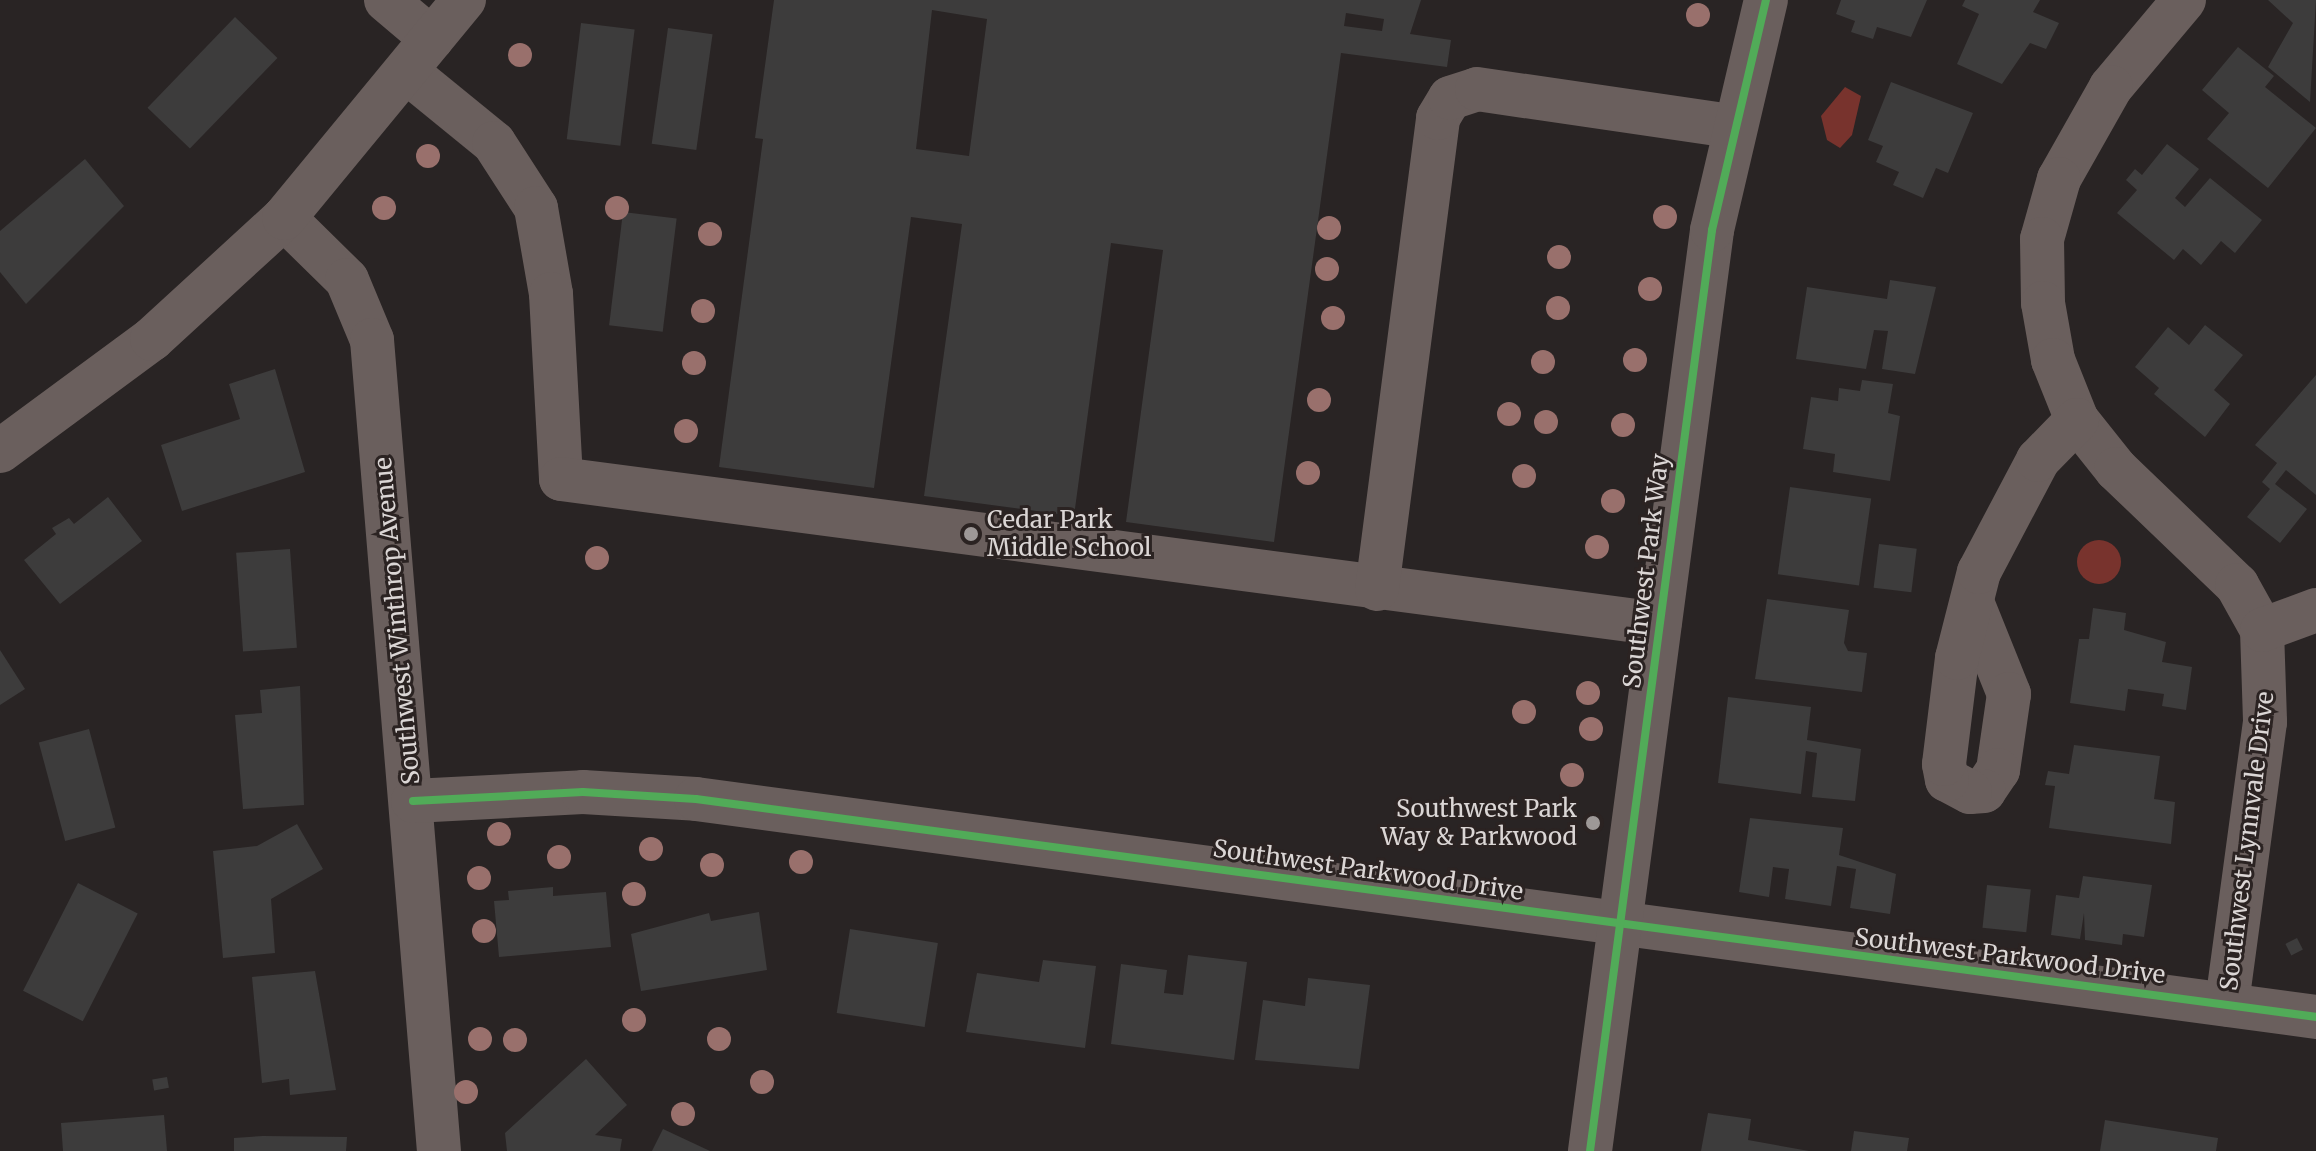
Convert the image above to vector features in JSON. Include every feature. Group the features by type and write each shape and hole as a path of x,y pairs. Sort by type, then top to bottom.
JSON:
{"street":[{"path":"386,0 419,56 494,143 536,208 551,294 561,479 1659,624"},
{"path":"0,451 152,339 284,218 464,0"},
{"name":"Southwest Park Way","path":"1590,1151 1659,624 1732,126 1766,0"},
{"name":"Southwest Lynnvale Drive","path":"2184,0 2083,129 2042,239 2053,360 2077,420 2116,469 2237,585 2262,630 2265,722 2227,1004"},
{"path":"1377,589 1438,118 1450,98 1477,89 1732,126"},
{"name":"Southwest Winthrop Avenue","path":"284,218 347,280 372,340 413,801 439,1151"},
{"path":"1974,607 1979,572 2017,494 2077,420"},
{"path":"2262,630 2316,610"},
{"name":"Southwest Parkwood Drive","path":"413,801 583,792 696,799 2316,1017"}],"shaded area":[{"path":"1845,87 1861,96 1852,135 1840,148 1827,140 1821,116"},
{"path":"2099,540 2115,546 2121,562 2115,578 2099,584 2083,578 2077,562 2083,546"}],"building":[{"path":"774,0 1421,0 1410,34 1451,40 1447,67 1341,53 1274,542 1126,522 1163,250 1111,243 1074,516 924,496 962,224 911,217 874,488 719,467 763,139 755,138","holes":["932,10 987,19 969,156 916,149","1346,13 1384,19 1382,31 1344,26"]},
{"path":"1841,0 1927,0 1911,37 1877,27 1873,39 1851,32 1855,21 1836,14"},
{"path":"1965,0 2040,0 2033,12 2059,23 2046,49 2030,43 2002,84 1957,64 1979,14 1962,6"},
{"path":"2268,0 2316,0 2310,102 2268,67 2293,23"},
{"path":"235,17 277,58 190,149 147,108"},
{"path":"581,23 635,30 620,146 567,139"},
{"path":"668,28 713,34 696,150 652,144"},
{"path":"2238,47 2274,76 2265,87 2316,128 2268,188 2207,139 2229,113 2202,90"},
{"path":"1891,82 1973,113 1948,173 1936,168 1923,198 1893,185 1899,172 1876,162 1883,146 1868,140"},
{"path":"2167,144 2199,169 2175,198 2185,207 2210,178 2262,220 2235,253 2221,241 2201,265 2183,249 2174,260 2117,213 2137,190 2126,180 2135,169 2142,175"},
{"path":"85,159 124,206 26,304 0,272 0,231"},
{"path":"623,212 677,219 663,332 609,325"},
{"path":"1890,280 1936,287 1915,374 1882,369 1888,331 1874,330 1866,369 1796,359 1807,287 1887,299"},
{"path":"2205,325 2243,355 2214,390 2230,404 2205,437 2154,394 2159,388 2135,367 2168,327 2189,345"},
{"path":"275,369 305,472 182,511 161,445 240,419 229,384"},
{"path":"2316,375 2316,495 2286,470 2275,484 2307,509 2280,543 2247,517 2270,489 2262,482 2277,463 2255,445"},
{"path":"1862,380 1893,384 1888,413 1900,416 1890,481 1833,472 1835,454 1803,449 1811,397 1838,401 1839,388 1860,391"},
{"path":"1790,487 1871,498 1859,586 1778,574"},
{"path":"108,497 142,541 60,604 24,560 56,534 52,528 69,518 74,524"},
{"path":"1879,544 1917,549 1911,592 1874,588"},
{"path":"290,549 297,648 243,652 236,553"},
{"path":"1767,599 1849,610 1844,643 1848,651 1867,653 1862,692 1755,679"},
{"path":"2093,608 2126,613 2124,630 2166,642 2162,662 2192,667 2186,710 2162,706 2164,694 2128,689 2125,711 2070,703 2079,639 2089,639"},
{"path":"0,650 25,689 0,705"},
{"path":"300,686 304,805 243,809 235,715 262,713 260,690"},
{"path":"1728,697 1811,707 1807,740 1861,749 1855,801 1812,797 1817,753 1806,751 1801,794 1718,783"},
{"path":"89,729 115,828 65,841 39,742"},
{"path":"2074,745 2160,756 2154,799 2175,802 2171,844 2049,828 2055,786 2045,785 2048,771 2069,774"},
{"path":"1750,818 1843,828 1839,855 1896,874 1890,914 1850,908 1856,869 1837,866 1831,906 1785,899 1789,869 1773,867 1769,897 1739,892"},
{"path":"297,824 323,869 271,899 275,953 223,958 213,851 257,846"},
{"path":"2083,876 2152,885 2144,937 2123,934 2122,945 2085,940 2084,913 2080,939 2051,935 2056,895 2079,898"},
{"path":"78,883 138,913 83,1021 23,991"},
{"path":"1987,885 2031,890 2026,932 1983,928"},
{"path":"553,887 553,896 606,892 611,947 499,957 494,901 509,900 508,891"},
{"path":"759,912 767,970 641,991 631,934 709,913 711,921"},
{"path":"850,929 938,943 925,1027 837,1013"},
{"path":"2297,938 2303,950 2291,955 2285,944"},
{"path":"1188,955 1247,962 1234,1060 1111,1044 1121,964 1167,970 1164,993 1183,995"},
{"path":"1043,960 1096,966 1085,1048 966,1032 977,973 1039,982"},
{"path":"315,971 336,1090 290,1095 289,1079 262,1083 252,977"},
{"path":"1308,978 1370,985 1359,1069 1255,1060 1263,1000 1305,1006"},
{"path":"586,1059 627,1105 595,1135 622,1139 620,1151 507,1151 505,1133"},
{"path":"167,1077 169,1088 154,1090 152,1080"},
{"path":"1708,1113 1751,1119 1748,1140 1809,1151 1701,1151"},
{"path":"164,1115 167,1151 63,1151 61,1123"},
{"path":"2105,1120 2218,1138 2216,1151 2100,1151"},
{"path":"663,1129 710,1151 652,1151"},
{"path":"1854,1131 1909,1138 1907,1151 1851,1151"},
{"path":"347,1137 346,1151 234,1151 234,1138"}],"cycle path":[{"path":"1590,1151 1712,230 1766,0"},
{"path":"413,801 583,792 696,799 2316,1017"}],"place":[{"name":"Cedar Park Middle School","path":"971,534"},
{"name":"Southwest Park Way & Parkwood","path":"1593,823"}]}
